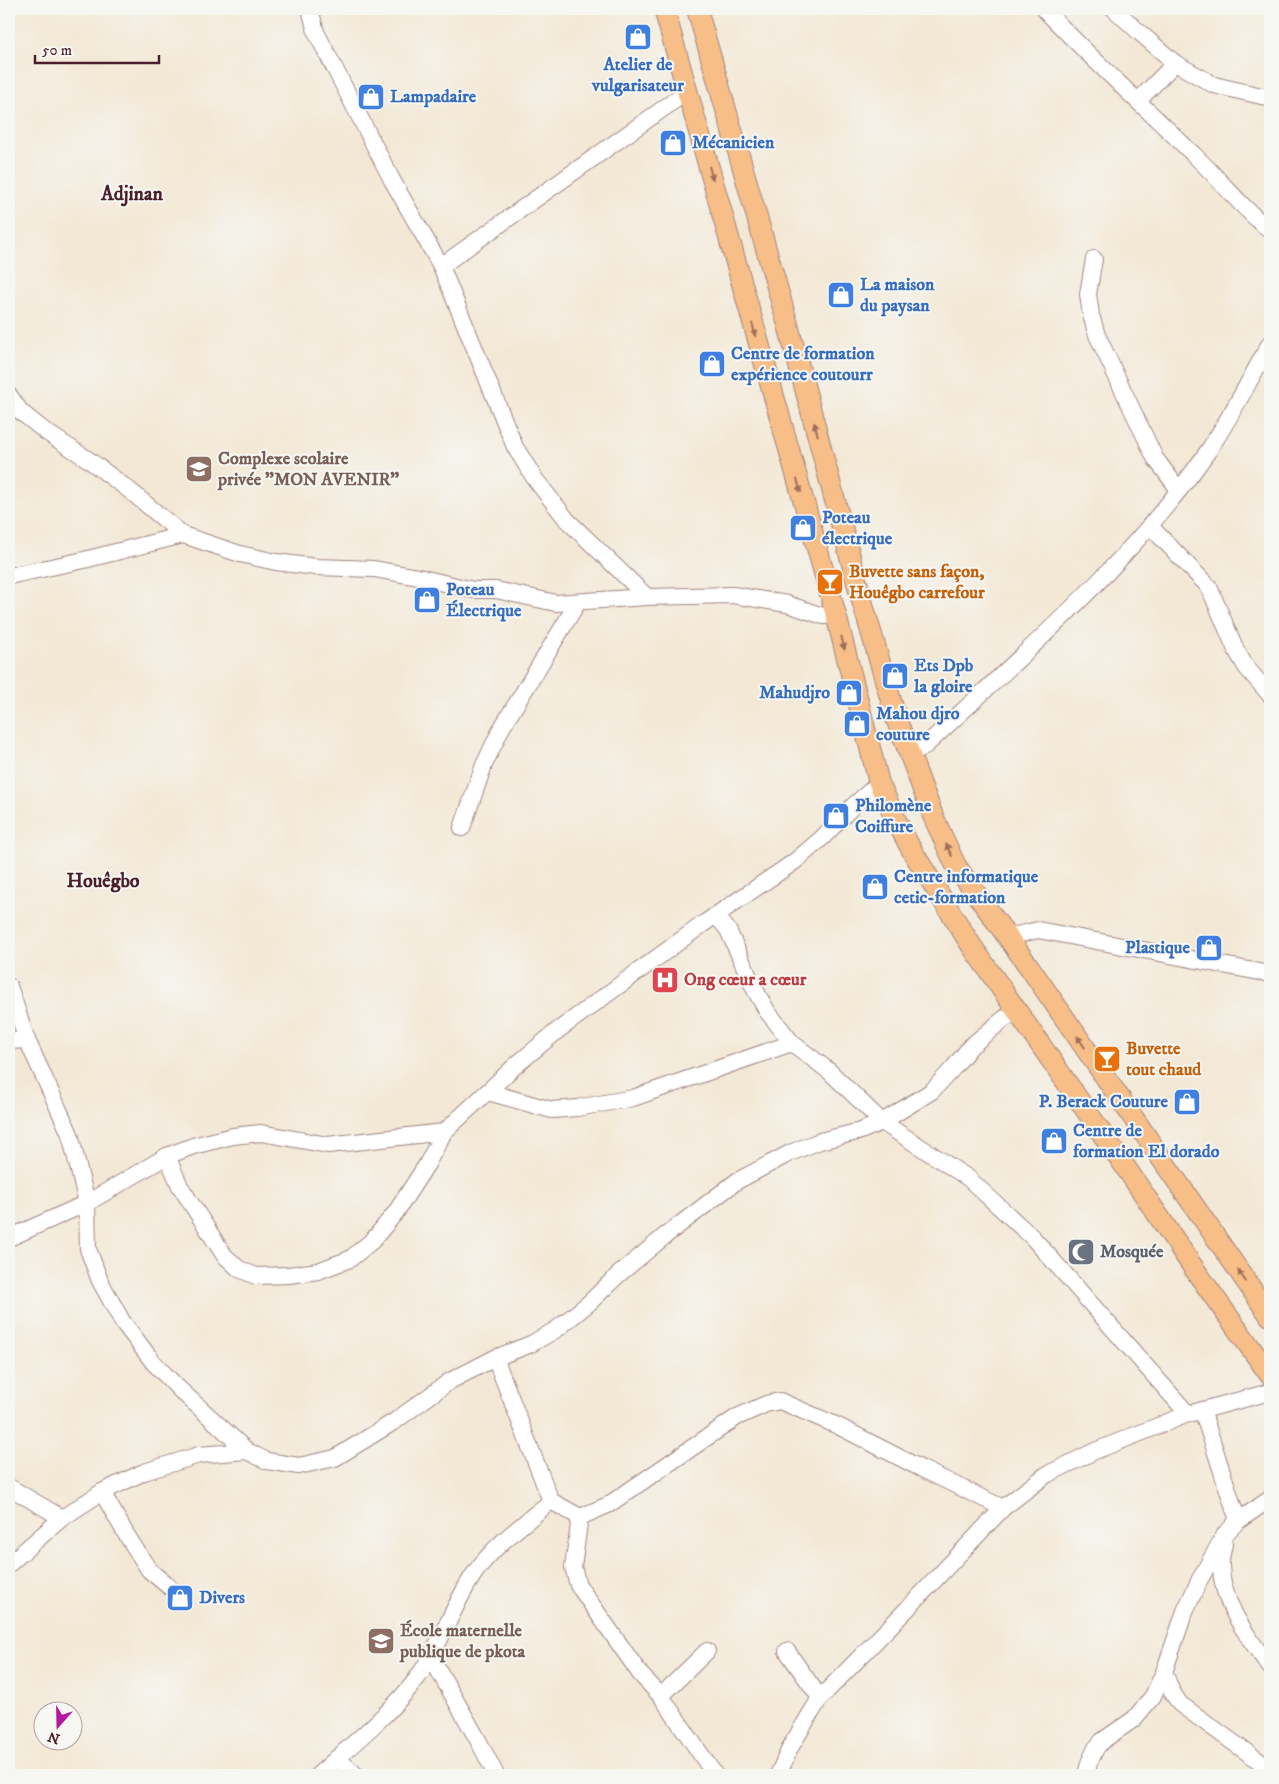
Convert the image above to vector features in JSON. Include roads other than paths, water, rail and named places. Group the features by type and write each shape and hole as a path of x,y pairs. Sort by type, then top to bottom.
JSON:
{"main road":[{"path":"664,9 836,615 879,783 911,849 971,946 1270,1375"},
{"path":"697,9 788,325 860,594 897,721 933,816 956,866 1008,937 1270,1316"}],"street":[{"path":"310,9 316,32 392,180 440,266 516,447 535,479 567,520 648,597"},
{"path":"1044,9 1085,52 1270,230"},
{"path":"1114,9 1175,63 1214,85 1270,98"},
{"path":"1138,101 1175,63"},
{"path":"440,266 688,91"},
{"path":"1094,259 1088,294 1090,315 1097,334 1156,458 1179,490"},
{"path":"910,756 924,746 1039,640 1150,526 1206,453 1238,402 1270,342"},
{"path":"9,395 21,412 46,432 89,460 129,490 183,535 240,554 276,562 316,567 374,569 473,590 496,590 556,603 648,597 733,596 787,604 823,616 836,615"},
{"path":"1150,526 1209,587 1236,650 1246,667 1270,695"},
{"path":"9,576 183,535"},
{"path":"462,828 484,765 501,729 578,602"},
{"path":"167,1156 180,1186 224,1255 240,1270 256,1276 289,1275 318,1271 350,1259 373,1240 396,1212 444,1132 514,1066 557,1031 716,915 794,862 879,783"},
{"path":"716,915 728,930 767,1012 792,1043 829,1071 882,1122 968,1178 1033,1238 1195,1412 1238,1520"},
{"path":"1008,937 1038,930 1270,974"},
{"path":"9,986 27,1040 70,1134 87,1203 88,1249 100,1281 126,1327 165,1375 247,1451 267,1461 299,1466 335,1458 395,1421 450,1381 495,1358 531,1344 557,1329 589,1304 618,1275 666,1235 738,1181 790,1153 820,1141 861,1131 882,1122 932,1091 970,1046 1005,1018 1016,1012"},
{"path":"9,1042 27,1040"},
{"path":"488,1092 552,1110 576,1108 633,1098 792,1043"},
{"path":"9,1238 87,1203 167,1156 193,1146 233,1136 261,1133 328,1145 444,1132"},
{"path":"495,1358 551,1502 580,1517"},
{"path":"778,1775 791,1746 820,1698 914,1603 1003,1508 1046,1475 1095,1451 1195,1412 1270,1392"},
{"path":"580,1517 608,1505 737,1417 766,1404 780,1402 838,1426 922,1470 1003,1508"},
{"path":"9,1564 62,1518 102,1492 144,1472 199,1455 247,1451"},
{"path":"9,1487 62,1518"},
{"path":"102,1492 149,1570 168,1586"},
{"path":"1086,1775 1096,1748 1102,1741 1134,1719 1153,1696 1164,1672 1185,1611 1225,1534 1238,1520 1270,1498"},
{"path":"318,1775 387,1712 412,1686 431,1657 444,1629 476,1572 492,1552 551,1502"},
{"path":"580,1517 573,1567 578,1585 641,1675 661,1696 715,1775"},
{"path":"1225,1534 1221,1563 1222,1580 1228,1601 1243,1629 1270,1666"},
{"path":"661,1696 707,1651"},
{"path":"787,1651 820,1698"},
{"path":"431,1657 496,1775"},
{"path":"1164,1672 1172,1692 1180,1704 1270,1769"},
{"path":"337,1758 356,1775"}],"place":[{"name":"Atelier de vulgarisateur","path":"638,37"},
{"name":"Lampadaire","path":"371,97"},
{"name":"Mécanicien","path":"673,143"},
{"name":"La maison du paysan","path":"841,295"},
{"name":"Centre de formation expérience coutourr","path":"712,364"},
{"name":"Complexe scolaire privée \"MON AVENIR\"","path":"199,469"},
{"name":"Poteau électrique","path":"803,528"},
{"name":"Buvette sans façon, Houêgbo carrefour","path":"830,582"},
{"name":"Poteau Électrique","path":"427,600"},
{"name":"Ets Dpb la gloire","path":"895,676"},
{"name":"Mahudjro","path":"849,693"},
{"name":"Mahou djro couture","path":"857,724"},
{"name":"Philomène Coiffure","path":"836,816"},
{"name":"Centre informatique cetic-formation","path":"875,887"},
{"name":"Plastique","path":"1209,948"},
{"name":"Ong cœur a cœur","path":"665,980"},
{"name":"Buvette tout chaud","path":"1107,1059"},
{"name":"P. Berack Couture","path":"1187,1102"},
{"name":"Centre de formation El dorado","path":"1054,1141"},
{"name":"Mosquée","path":"1081,1252"},
{"name":"Divers","path":"180,1598"},
{"name":"École maternelle publique de pkota","path":"381,1641"}],"district":[{"name":"Adjinan","path":"132,194"},
{"name":"Houêgbo","path":"103,881"}]}
